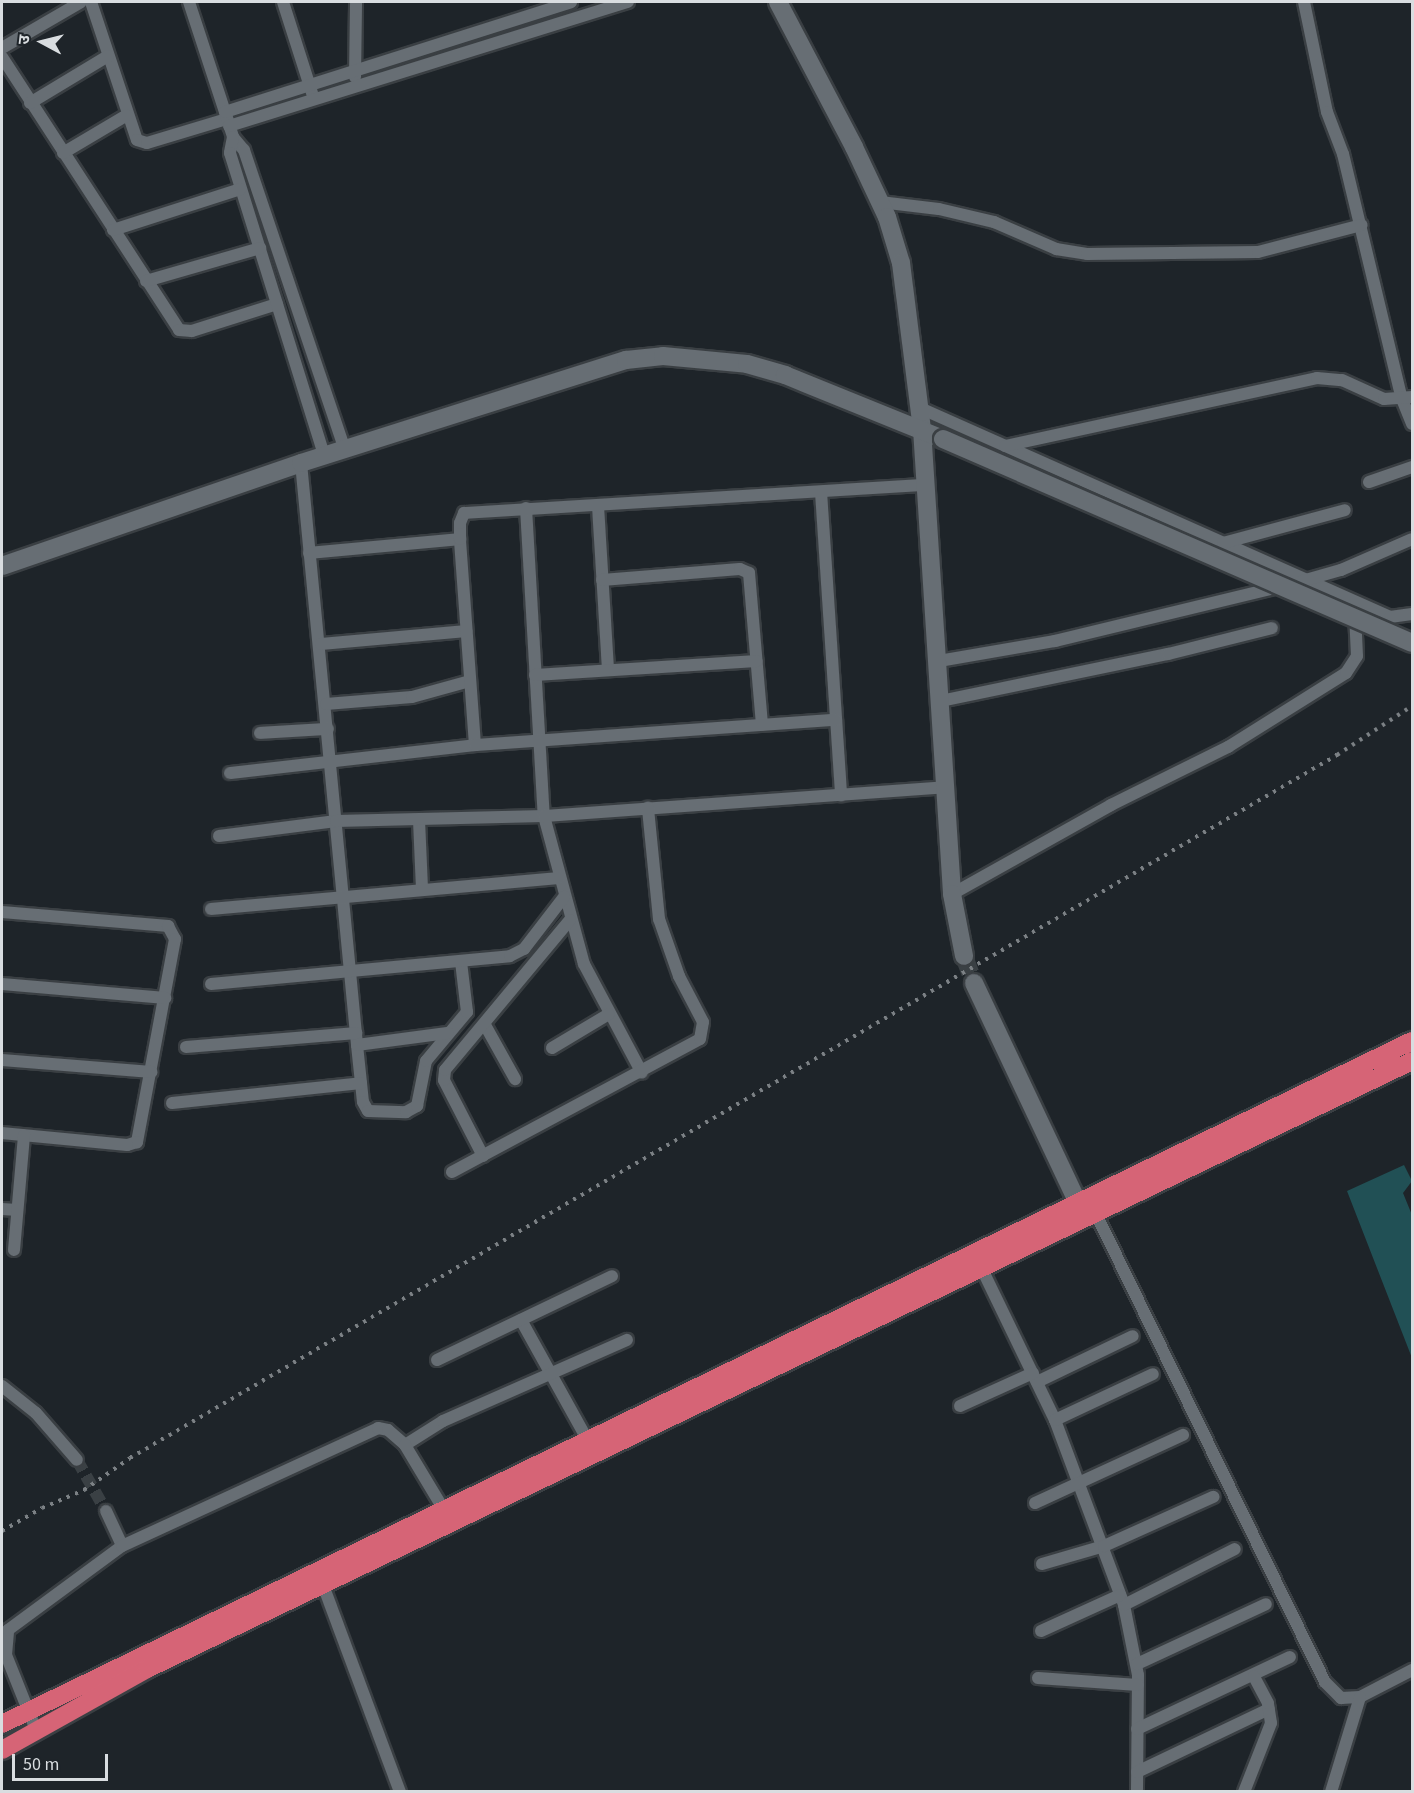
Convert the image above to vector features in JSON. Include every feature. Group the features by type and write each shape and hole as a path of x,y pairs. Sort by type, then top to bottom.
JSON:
{"highway":[{"path":"2,1750 147,1669 323,1586 588,1441 1079,1205 1413,1041"},
{"path":"2,1724 982,1269 1413,1061"}],"main road":[{"path":"778,2 879,202 901,263 922,429 924,485 939,661 952,894 964,956"},
{"path":"2,566 344,448 593,368 663,356 747,364 785,375 922,429 1413,643"},
{"path":"974,983 1079,1205"}],"street":[{"path":"2,48 81,2"},
{"path":"91,2 134,136 147,143 314,99 628,2"},
{"path":"189,2 229,123 244,150 344,448"},
{"path":"283,2 314,99"},
{"path":"354,87 356,2"},
{"path":"229,123 309,85 565,2"},
{"path":"1304,2 1327,112 1343,154 1413,423"},
{"path":"30,103 108,56"},
{"path":"2,57 173,323 184,332 277,304"},
{"path":"63,153 127,115"},
{"path":"229,123 230,153 324,455"},
{"path":"113,230 241,189"},
{"path":"879,202 939,209 994,222 1056,249 1079,254 1258,252 1362,225"},
{"path":"146,281 260,248"},
{"path":"1005,446 1317,378 1342,380 1384,399 1407,398"},
{"path":"920,408 1390,617 1413,614"},
{"path":"301,463 309,553 321,644 356,1039 361,1083 368,1112 413,1109 418,1101 423,1067 447,1033 467,1012 462,962"},
{"path":"1369,482 1413,466"},
{"path":"476,745 460,539 461,517 471,510 598,506 924,485"},
{"path":"821,492 841,795"},
{"path":"598,506 608,670"},
{"path":"526,508 544,816 570,920 584,964 642,1073"},
{"path":"1223,543 1345,510"},
{"path":"309,553 460,539"},
{"path":"939,661 1055,641 1303,580 1341,570 1413,539"},
{"path":"602,580 745,570 751,578 762,724"},
{"path":"952,894 1110,805 1228,747 1346,672 1357,656 1355,602"},
{"path":"941,701 1168,654 1272,628"},
{"path":"321,644 466,631"},
{"path":"535,675 757,661"},
{"path":"326,704 412,697 470,681"},
{"path":"230,773 476,745 836,720"},
{"path":"260,733 328,729"},
{"path":"219,836 336,821 544,816 946,787"},
{"path":"452,1172 642,1073 700,1040 704,1027 659,920 648,808"},
{"path":"419,820 422,889"},
{"path":"211,909 343,895 559,878"},
{"path":"211,984 462,962 518,954 564,897"},
{"path":"2,912 168,926 175,939 152,1072 137,1142 127,1145 2,1133"},
{"path":"483,1156 443,1077 445,1070 485,1025 570,920"},
{"path":"2,984 165,998"},
{"path":"552,1048 609,1014"},
{"path":"485,1025 514,1079"},
{"path":"186,1047 447,1033"},
{"path":"2,1060 152,1072"},
{"path":"172,1103 361,1083"},
{"path":"14,1250 24,1135"},
{"path":"2,1209 17,1210"},
{"path":"1096,1214 1325,1682 1341,1698 1360,1697 1412,1670"},
{"path":"982,1269 1055,1420 1082,1485 1122,1600 1137,1664 1137,1791"},
{"path":"437,1360 612,1276"},
{"path":"521,1320 588,1441"},
{"path":"960,1406 1133,1336"},
{"path":"405,1445 443,1421 550,1371 627,1340"},
{"path":"1055,1420 1153,1374"},
{"path":"2,1386 36,1413 77,1460"},
{"path":"36,1730 6,1655 8,1630 122,1546 366,1431 388,1430 405,1445 448,1517"},
{"path":"1035,1503 1082,1485 1183,1435"},
{"path":"1042,1564 1104,1546 1213,1497"},
{"path":"105,1511 122,1546"},
{"path":"1041,1631 1122,1600 1235,1549"},
{"path":"323,1586 400,1791"},
{"path":"1137,1664 1266,1604"},
{"path":"1137,1730 1254,1677 1290,1657"},
{"path":"1244,1791 1270,1723 1269,1709 1254,1677"},
{"path":"1038,1678 1138,1685"},
{"path":"1331,1791 1360,1697"},
{"path":"1137,1772 1269,1709"}],"water":[{"path":"1404,1165 1412,1181 1403,1193 1412,1215 1412,1358 1347,1191"}],"tunnel":[{"path":"964,956 974,983"},
{"path":"77,1460 106,1511"}],"railway":[{"path":"2,1531 42,1508 84,1490 130,1458 1337,755 1412,706"}]}
